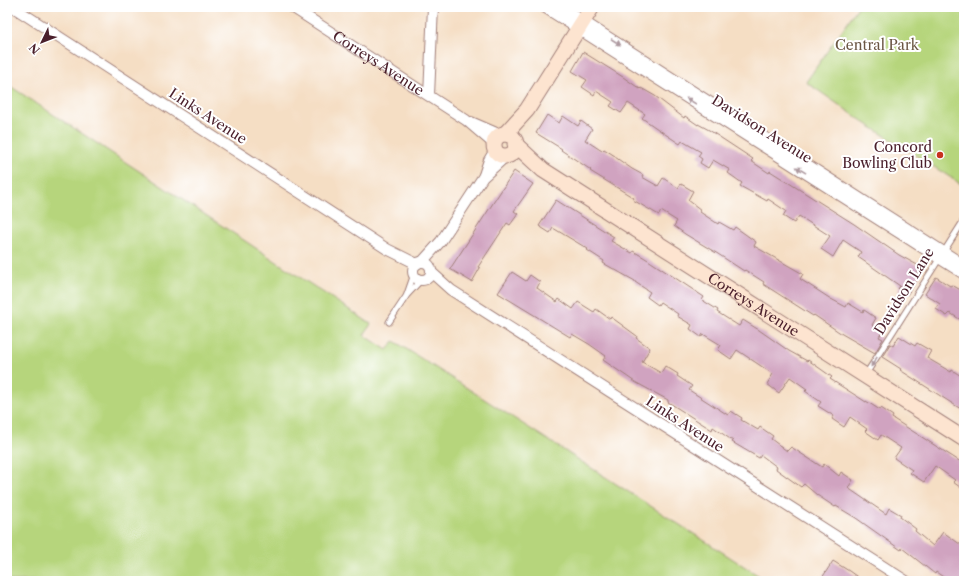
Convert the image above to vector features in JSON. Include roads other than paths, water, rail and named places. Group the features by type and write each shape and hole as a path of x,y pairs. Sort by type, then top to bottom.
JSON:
{"street":[{"name":"Links Avenue","path":"13,7 387,249 906,581"},
{"name":"Correys Avenue","path":"292,7 543,170 964,439"},
{"path":"429,95 433,7"},
{"name":"Davidson Avenue","path":"544,7 581,25 942,255 964,265"},
{"name":"Davidson Avenue","path":"561,7 581,25"},
{"path":"422,271 483,177 489,160 505,145 592,7"},
{"name":"Davidson Avenue","path":"942,255 964,274"}],"lane":[{"name":"Davidson Lane","path":"865,376 964,220"},
{"path":"407,295 422,271"},
{"path":"389,322 422,271"}],"place":[{"name":"Concord Bowling Club","path":"940,155"}],"park label":[{"name":"Central Park","path":"877,45"}]}
